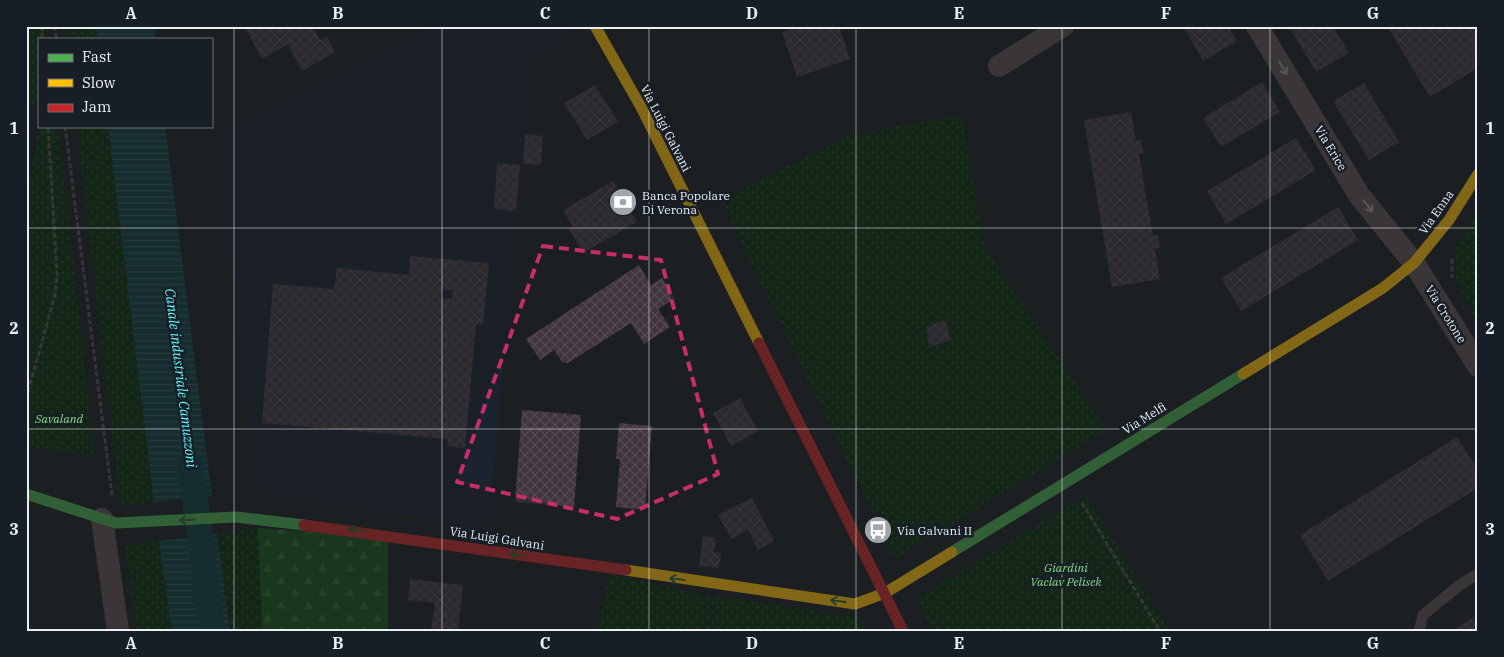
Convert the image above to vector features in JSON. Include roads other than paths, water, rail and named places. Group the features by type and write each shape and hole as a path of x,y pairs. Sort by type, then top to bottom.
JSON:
{"street":[{"name":"Via Luigi Galvani","path":"595,26 641,107 904,631"},
{"path":"999,66 1063,26"},
{"name":"Via Erice","path":"1258,26 1359,195 1414,263"},
{"name":"Via Enna","path":"1414,263 1449,220 1478,174"},
{"name":"Via Melfi","path":"885,594 1383,288 1414,263"},
{"name":"Via Crotone","path":"1414,263 1478,366"},
{"name":"Via Luigi Galvani","path":"26,494 109,521 128,523 236,517 362,531 855,604 885,594"},
{"path":"109,521 118,631"}],"lane":[{"path":"1419,631 1423,615 1461,584 1478,574"}],"water":[{"path":"96,26 154,26 155,38 98,38"},
{"path":"108,128 165,128 212,496 154,502"},
{"path":"217,534 230,631 172,631 159,541"}],"waterway":[{"name":"Canale industriale Camuzzoni","path":"190,463 212,631"}],"place":[{"name":"Banca Popolare Di Verona","path":"623,202"},
{"name":"Via Galvani II","path":"878,530"}],"park label":[{"name":"Savaland","path":"59,418"},
{"name":"Giardini Vaclav Pelisek","path":"1066,574"}]}
